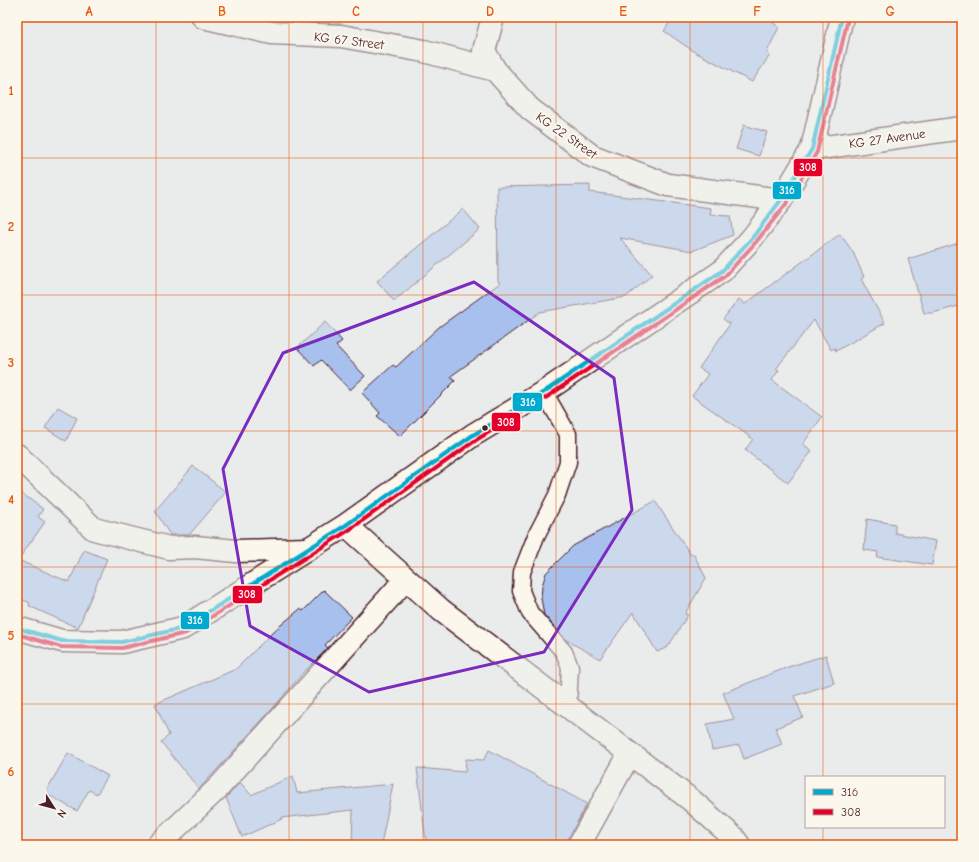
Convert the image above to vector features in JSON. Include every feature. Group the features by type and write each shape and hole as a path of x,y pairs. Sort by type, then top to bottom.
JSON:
{"main road":[{"name":"KG 67 Street","path":"203,17 272,33 341,36 401,47 495,70"},
{"name":"KG 22 Street","path":"493,17 484,51 495,70 530,109 592,156 668,185 781,200"},
{"path":"17,628 62,641 122,642 183,628 346,525 473,435 544,392 722,271 752,238 781,200 812,149 842,17"},
{"name":"KG 27 Avenue","path":"812,149 962,128"},
{"path":"17,456 94,529 169,548 195,547 236,551 307,549"},
{"path":"346,525 441,610 568,706 629,755 691,800 733,837 739,845"},
{"path":"158,845 219,788 406,579"},
{"path":"579,845 629,755"}],"lane":[{"path":"544,392 568,434 568,462 557,495 536,536 522,572 521,591 530,613 564,652 570,667 568,706"}],"highlighted area":[{"path":"474,282 614,378 632,510 544,652 369,692 250,626 223,469 283,353"}],"building":[{"path":"673,17 765,17 779,27 767,52 770,55 752,82 693,51 664,31"},
{"path":"744,125 767,132 759,156 736,149"},
{"path":"590,185 590,192 711,208 710,215 730,216 733,235 692,251 620,238 652,275 626,297 540,312 451,376 455,381 400,436 377,416 380,413 362,393 393,365 396,367 439,327 500,283 498,281 497,187"},
{"path":"463,209 480,229 394,301 377,281"},
{"path":"840,234 853,252 864,277 861,279 885,323 836,351 835,348 831,350 814,320 776,369 779,370 772,380 822,417 803,444 812,451 788,483 745,450 753,439 692,396 708,374 699,368 730,324 723,319 739,299 745,304"},
{"path":"962,242 962,305 933,313 924,313 908,259"},
{"path":"325,322 342,341 336,346 365,376 350,390 321,360 314,366 297,348"},
{"path":"58,407 77,418 66,441 45,428"},
{"path":"193,466 226,492 189,535 170,535 155,511"},
{"path":"17,490 43,509 38,517 45,522 18,560 69,582 84,550 107,559 78,628 29,606 30,603 17,597"},
{"path":"655,501 691,555 693,553 706,578 685,614 688,615 668,647 657,652 633,612 600,659 566,640 544,615 541,598 542,586 546,573 573,546"},
{"path":"867,519 895,524 895,533 936,541 932,565 877,557 878,552 864,550"},
{"path":"324,590 352,617 325,645 328,648 302,674 199,789 161,742 169,735 155,704 236,669 275,630 300,609 303,611"},
{"path":"826,655 834,683 794,696 803,717 776,728 782,744 744,759 739,745 712,750 707,724 734,719 723,693 788,667"},
{"path":"489,750 587,804 568,839 567,845 466,845 467,843 426,842 417,768 465,772 466,759 484,760"},
{"path":"68,753 108,776 97,794 89,790 77,811 45,793"},
{"path":"293,776 297,793 393,784 381,845 352,845 353,810 281,818 282,819 242,837 226,798 240,782 251,795"}],"transit line":[{"name":"316","path":"17,628 62,641 122,642 183,628 346,525 473,435 544,392 722,271 752,238 781,200 812,149 842,17"},
{"name":"308","path":"17,634 61,647 122,648 186,633 349,530 476,440 547,397 725,276 756,242 786,204 817,152 848,18"}]}
